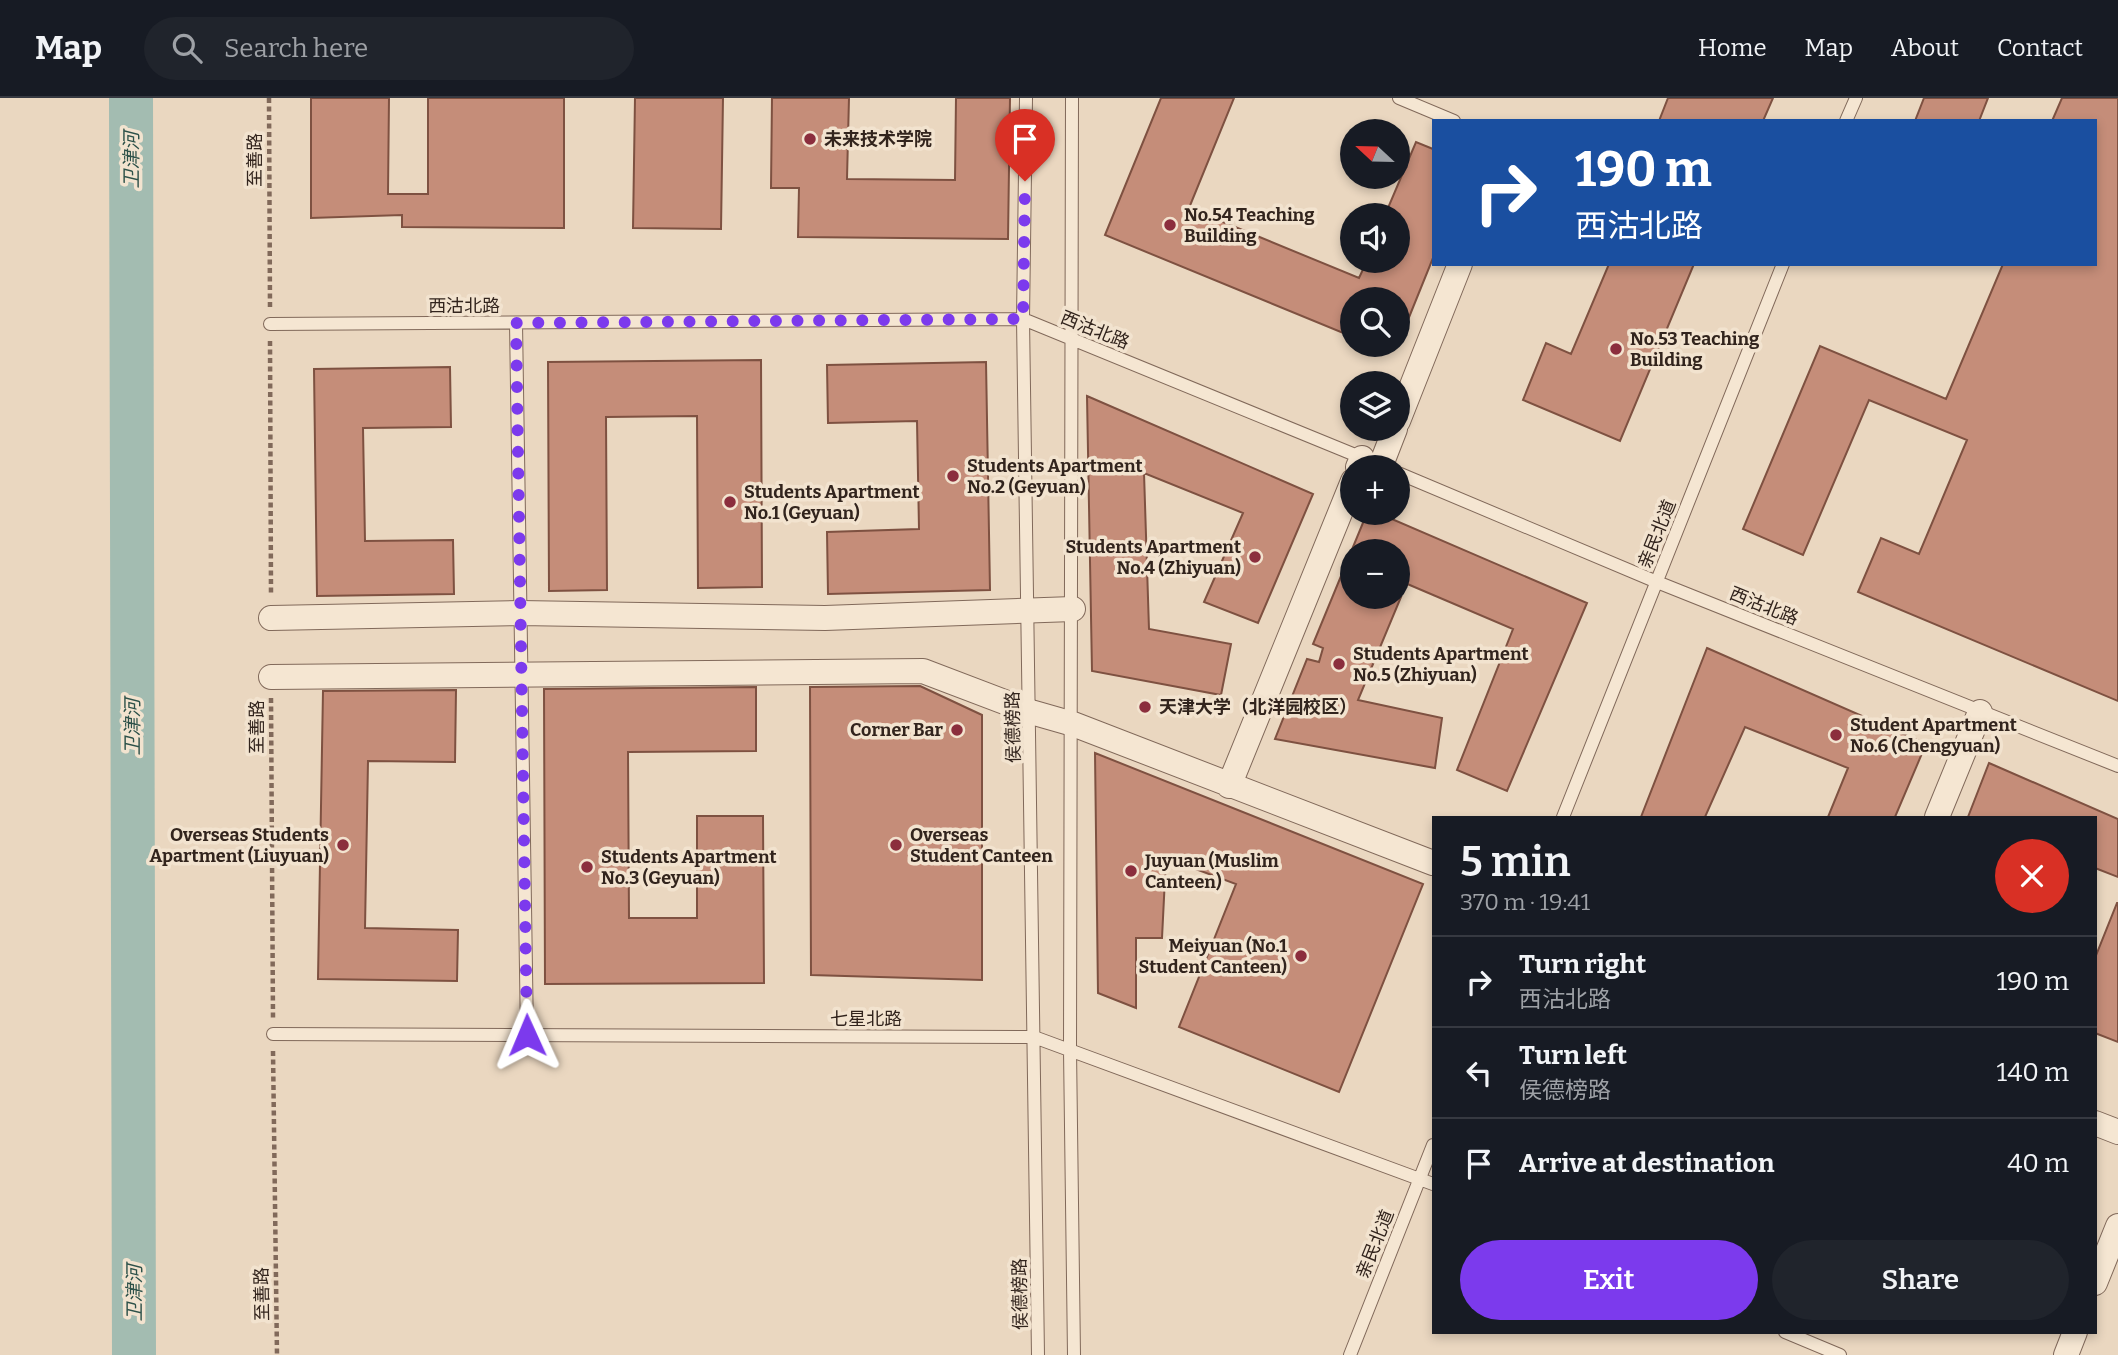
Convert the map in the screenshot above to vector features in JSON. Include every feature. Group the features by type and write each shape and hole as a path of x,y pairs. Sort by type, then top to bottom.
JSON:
{"street":[{"path":"1410,391 1459,266"},
{"path":"1229,786 1340,513"},
{"path":"271,618 520,613 825,618 1073,609"},
{"path":"271,677 923,671 1031,712 1073,724 1432,863"},
{"path":"1937,816 1980,712"},
{"path":"2097,1124 2118,1132"},
{"path":"2097,1278 2118,1226"},
{"path":"2066,1355 2074,1334"}],"lane":[{"name":"侯德榜路","path":"1026,98 1023,319 1031,712 1038,1355"},
{"path":"1072,98 1073,724 1070,1050 1074,1355"},
{"path":"1399,98 1449,119"},
{"path":"1847,119 1856,98"},
{"name":"亲民北道","path":"1563,816 1782,266"},
{"name":"西沽北路","path":"270,324 1023,319 1350,455"},
{"path":"516,323 527,1035"},
{"name":"西沽北路","path":"1410,480 1657,582 2118,766"},
{"name":"七星北路","path":"273,1034 1034,1037 1432,1184"},
{"name":"亲民北道","path":"1350,1355 1432,1148"},
{"path":"1790,1334 1840,1355"}],"path":[{"name":"至善路","path":"269,98 271,618"},
{"name":"至善路","path":"271,677 277,1355"}],"building":[{"path":"311,98 389,98 388,194 428,194 428,98 564,98 564,228 402,227 402,215 311,218"},
{"path":"635,98 723,98 721,229 633,228"},
{"name":"未来技术学院","path":"772,98 849,98 847,179 955,180 956,98 1010,98 1008,239 798,237 799,188 771,188"},
{"name":"No.54 Teaching Building","path":"1161,98 1234,98 1189,208 1340,270 1340,273 1359,278 1361,273 1410,273 1410,203 1390,203 1396,189 1410,189 1410,156 1416,142 1432,149 1432,260 1410,315 1410,287 1340,287 1340,332 1105,235"},
{"path":"1668,98 1773,98 1764,119 1660,119"},
{"path":"1924,98 1988,98 1980,119 1916,119"},
{"path":"2062,98 2118,98 2118,701 1858,592 1881,538 1919,554 1967,440 1869,400 1803,555 1743,529 1820,346 1946,399 2002,266 2097,266 2097,119 2053,119"},
{"name":"No.53 Teaching Building","path":"1608,266 1693,266 1620,441 1523,400 1546,343 1571,354"},
{"name":"Students Apartment No.1 (Geyuan)","path":"761,360 762,587 698,588 697,416 606,417 607,590 549,591 548,362"},
{"name":"Students Apartment No.2 (Geyuan)","path":"986,362 990,590 828,594 827,532 919,529 917,421 828,423 827,365"},
{"path":"450,367 451,427 363,428 365,541 453,540 454,594 317,596 314,369"},
{"name":"Students Apartment No.4 (Zhiyuan)","path":"1087,396 1313,494 1258,623 1204,602 1243,513 1144,473 1149,629 1231,644 1221,695 1092,671"},
{"name":"Students Apartment No.5 (Zhiyuan)","path":"1362,525 1406,525 1587,603 1507,791 1457,770 1513,629 1410,585 1410,539 1356,539"},
{"name":"Students Apartment No.5 (Zhiyuan)","path":"1340,578 1340,609 1396,609 1358,700 1442,718 1435,768 1275,739 1307,659 1319,662 1323,648 1313,644"},
{"name":"Student Apartment No.6 (Chengyuan)","path":"1707,648 1926,744 1895,816 1828,816 1848,768 1745,727 1705,816 1641,816"},
{"name":"Overseas Student Canteen","path":"920,686 982,715 982,980 811,975 810,687"},
{"name":"Students Apartment No.3 (Geyuan)","path":"756,687 756,751 628,752 629,918 697,918 697,816 763,816 764,983 545,984 544,689"},
{"name":"Overseas Students Apartment (Liuyuan)","path":"456,690 455,762 368,761 365,928 458,930 457,981 318,979 323,691"},
{"name":"Meiyuan (No.1 Student Canteen)","path":"1095,753 1423,884 1339,1092 1179,1027 1236,884 1166,858 1162,938 1136,938 1136,1008 1098,993"},
{"path":"1989,763 2118,819 2118,877 2097,869 2097,816 1968,816"},
{"path":"2118,903 2118,1042 2097,1034 2097,953"}],"waterway":[{"name":"卫津河","path":"131,98 134,1355"}],"place":[{"name":"未来技术学院","path":"810,139"},
{"name":"No.54 Teaching Building","path":"1170,225"},
{"name":"No.53 Teaching Building","path":"1616,349"},
{"name":"Students Apartment No.2 (Geyuan)","path":"953,476"},
{"name":"Students Apartment No.1 (Geyuan)","path":"730,502"},
{"name":"Students Apartment No.4 (Zhiyuan)","path":"1255,557"},
{"name":"Students Apartment No.5 (Zhiyuan)","path":"1339,664"},
{"name":"天津大学（北洋园校区）","path":"1145,707"},
{"name":"Corner Bar","path":"957,730"},
{"name":"Student Apartment No.6 (Chengyuan)","path":"1836,735"},
{"name":"Overseas Students Apartment (Liuyuan)","path":"343,845"},
{"name":"Overseas Student Canteen","path":"896,845"},
{"name":"Students Apartment No.3 (Geyuan)","path":"587,867"},
{"name":"Juyuan (Muslim Canteen)","path":"1131,871"},
{"name":"Meiyuan (No.1 Student Canteen)","path":"1301,956"}],"route":[{"path":"527,1035 516,323 1023,319 1025,181"}]}
